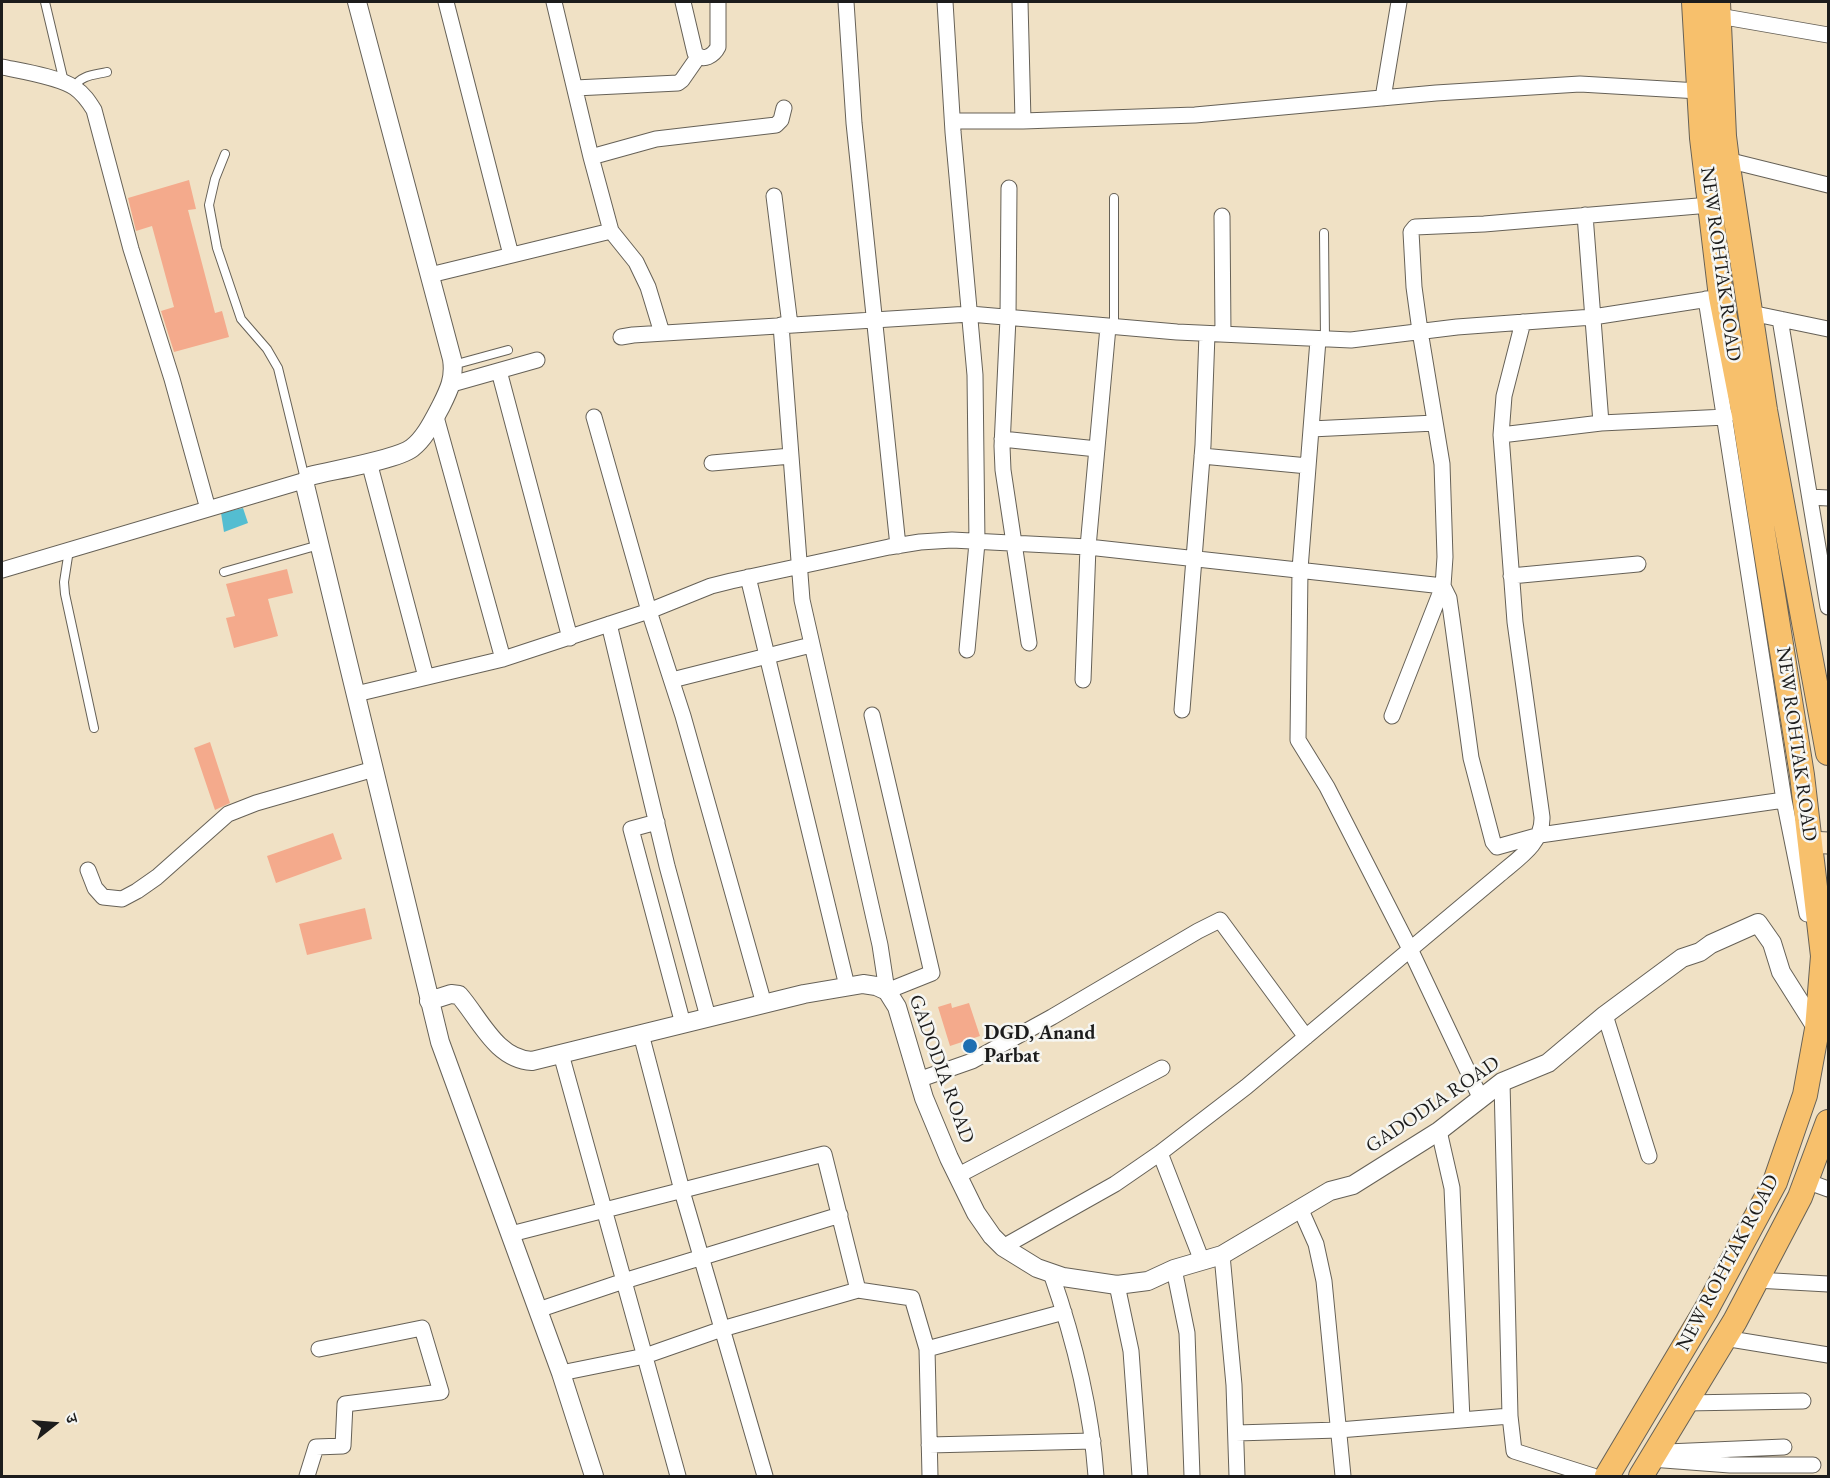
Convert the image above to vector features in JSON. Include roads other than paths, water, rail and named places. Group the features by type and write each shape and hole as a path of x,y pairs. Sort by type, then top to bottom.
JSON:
{"main road":[{"name":"NEW ROHTAK ROAD","path":"1607,1476 1706,1310 1775,1182 1805,1095 1823,956 1819,843 1802,775 1746,427 1713,298 1710,205 1702,138 1694,2"},
{"name":"NEW ROHTAK ROAD","path":"1718,9 1727,160 1765,410 1828,752"},
{"name":"NEW ROHTAK ROAD","path":"1649,1463 1724,1338 1800,1197 1828,1122"}],"street":[{"path":"2,570 306,480 310,476 397,455 414,447 421,440 452,384 453,365 357,2"},
{"path":"446,2 511,255"},
{"path":"554,2 611,231 636,262 648,287 662,333"},
{"path":"683,2 695,53 698,57 703,58 711,56 718,47 718,2"},
{"path":"846,2 854,123 898,546"},
{"path":"945,2 975,375 977,543 967,650"},
{"path":"1020,2 1023,121"},
{"path":"1383,98 1399,2"},
{"path":"1718,9 1828,35"},
{"path":"575,88 678,83 698,57"},
{"path":"2,67 69,85 86,97 94,110 125,228 172,379 208,509"},
{"path":"953,121 1195,115 1383,98 1581,84 1699,91"},
{"path":"591,157 656,139 776,124 781,120 784,108"},
{"path":"1727,160 1828,185"},
{"path":"1009,188 1008,318 1002,470 1029,643"},
{"path":"774,196 785,325 798,566 811,645 880,945 887,991 932,973 872,715"},
{"path":"1392,716 1443,586 1445,557 1443,482 1414,287 1411,232 1413,228 1710,205"},
{"path":"1585,215 1601,423"},
{"path":"1182,710 1202,456 1215,334 1222,216"},
{"path":"430,275 611,231"},
{"path":"1713,298 1726,417 1784,800 1806,904 1814,957 1814,1024"},
{"path":"621,337 970,314 1111,327 1351,340 1593,317 1713,298 1749,304 1779,319 1828,329"},
{"path":"1779,319 1828,606"},
{"path":"1003,1247 1115,1184 1160,1153 1246,1087 1306,1037 1499,875 1540,835 1542,817 1525,704 1511,576 1501,435 1504,396 1523,322"},
{"path":"1083,680 1088,547 1111,327"},
{"path":"1321,340 1311,429 1300,569 1298,740 1327,787 1410,949 1481,1099"},
{"path":"452,384 537,360"},
{"path":"499,371 570,638"},
{"path":"435,417 503,659"},
{"path":"594,417 764,1004"},
{"path":"1501,435 1601,423 1726,417"},
{"path":"1311,429 1435,423"},
{"path":"1002,439 1097,449"},
{"path":"712,463 791,456"},
{"path":"1202,456 1308,466"},
{"path":"369,462 426,677"},
{"path":"306,480 305,485 319,545 429,1001 441,1042 561,1373 594,1476"},
{"path":"1810,497 1828,498"},
{"path":"356,694 503,659 649,611 711,586 920,542 952,540 1088,547 1443,586"},
{"path":"1511,576 1638,564"},
{"path":"748,577 847,986"},
{"path":"1443,586 1449,598 1471,758 1495,846 1500,848 1540,835 1784,800"},
{"path":"609,624 657,822 708,1017"},
{"path":"672,680 811,645"},
{"path":"88,870 95,888 103,897 122,899 158,877 228,814 250,805 374,769"},
{"path":"657,822 631,828 683,1024"},
{"path":"918,1080 972,1061 1220,920 1306,1037"},
{"name":"GADODIA ROAD","path":"429,1001 451,994 459,995 492,1039 505,1050 525,1061 539,1060 708,1017 847,986 863,984 876,986 887,991 897,1007 918,1080 957,1176 976,1213 992,1236 1021,1260 1051,1273 1117,1285 1148,1281 1174,1269 1222,1255 1330,1191 1353,1185 1439,1131 1502,1082 1548,1063 1605,1015 1682,958 1700,952 1711,944 1758,923 1772,943 1781,972 1814,1024"},
{"path":"1605,1015 1649,1156"},
{"path":"641,1034 681,1189 765,1476"},
{"path":"561,1054 678,1476"},
{"path":"957,1176 1162,1068"},
{"path":"1502,1082 1510,1416 1514,1450 1593,1476"},
{"path":"1439,1131 1452,1188 1462,1420"},
{"path":"1160,1153 1202,1261"},
{"path":"511,1234 825,1154 858,1290"},
{"path":"1806,1181 1828,1189"},
{"path":"1300,1208 1316,1244 1324,1281 1343,1476"},
{"path":"538,1310 624,1281 840,1215"},
{"path":"1222,1255 1234,1385 1238,1476"},
{"path":"1174,1269 1187,1334 1192,1476"},
{"path":"1051,1273 1077,1354 1093,1441 1096,1476"},
{"path":"1756,1280 1828,1284"},
{"path":"1117,1285 1131,1351 1140,1476"},
{"path":"561,1373 645,1356 722,1329 858,1290 912,1298 927,1349 930,1476"},
{"path":"927,1349 1064,1311"},
{"path":"307,1476 316,1447 342,1446 345,1404 441,1392 422,1328 318,1348"},
{"path":"1724,1338 1828,1355"},
{"path":"1685,1403 1803,1401"},
{"path":"1236,1433 1339,1430 1510,1416"},
{"path":"929,1445 1093,1441"},
{"path":"1649,1463 1784,1447"},
{"path":"1649,1463 1813,1465"}],"lane":[{"path":"45,2 69,85 81,78 107,72"},
{"path":"225,154 215,179 209,206 217,248 241,319 267,349 278,368 306,480"},
{"path":"1111,327 1114,198"},
{"path":"1321,340 1324,233"},
{"path":"453,365 508,350"},
{"path":"224,572 319,545"},
{"path":"69,550 64,582 65,594 94,728"}],"water":[{"path":"243,508 248,523 224,532 221,513"}],"place":[{"name":"DGD, Anand Parbat","path":"970,1046"}]}
